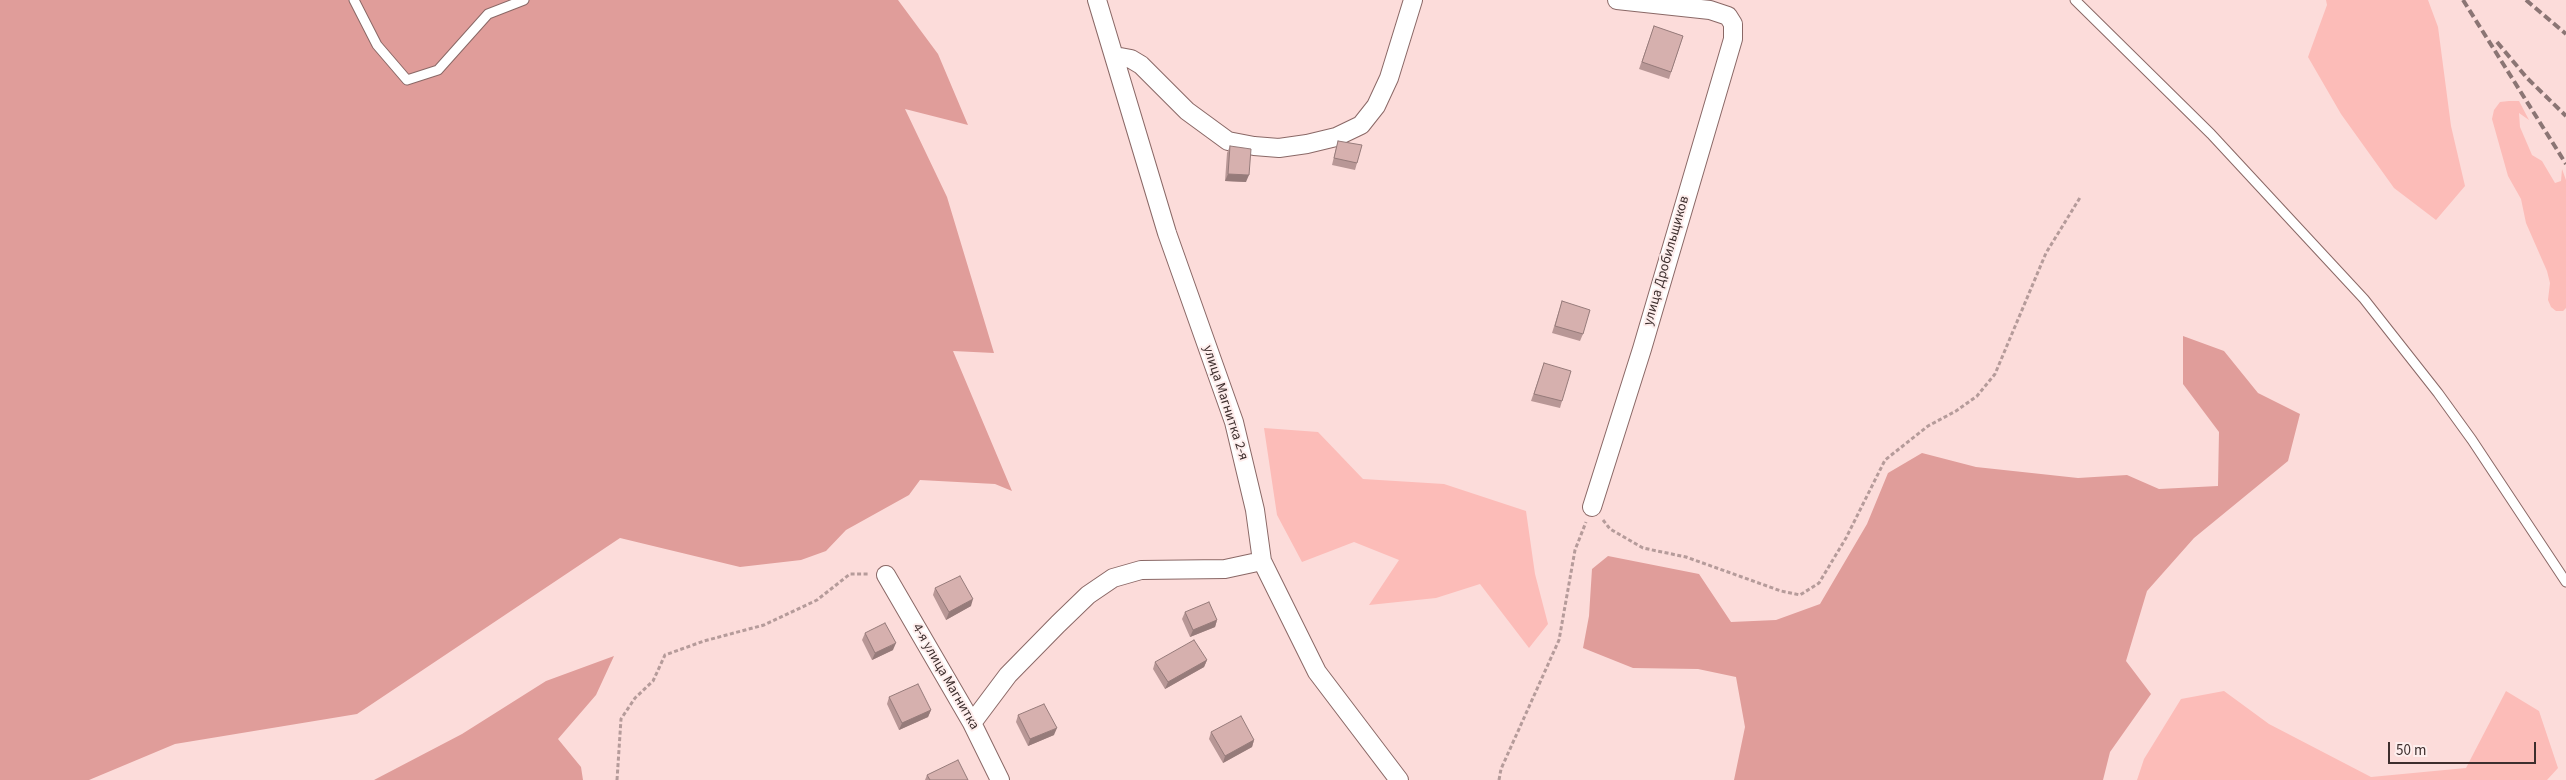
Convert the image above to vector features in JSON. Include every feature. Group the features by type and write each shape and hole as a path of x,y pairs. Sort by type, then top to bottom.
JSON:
{"street":[{"name":"улица Магнитка 2-я","path":"1097,0 1167,233 1234,422 1255,510 1262,562 1317,672 1399,780"},
{"path":"1115,56 1141,65 1188,111 1228,141 1279,148 1307,144 1336,137 1361,125 1376,106 1389,78 1414,0"},
{"name":"улица Дробильщиков","path":"1592,507 1642,349 1733,38 1733,24 1728,16 1710,10 1617,0"},
{"path":"972,723 1008,675 1045,636 1088,594 1113,578 1141,570 1225,569 1262,562"},
{"name":"4-я улица Магнитка","path":"886,575 972,723 1000,780"}],"lane":[{"path":"354,0 377,45 406,80 438,70 488,14 524,0"},
{"path":"2074,0 2211,134 2364,299 2467,432 2566,582"}],"path":[{"path":"1499,780 1501,769 1559,640 1574,550 1592,507 1610,529 1643,548 1686,557 1781,592 1800,595 1819,583 1846,538 1885,460 1928,426 1956,411 1977,396 1995,374 2046,253 2081,196"},
{"path":"617,780 621,719 635,698 653,681 665,656 704,641 764,625 817,600 850,574 886,575"}],"shaded area":[{"path":"0,0 898,0 938,54 968,125 905,109 947,197 994,353 953,351 1012,491 995,484 920,480 909,495 846,530 826,551 801,560 740,567 620,538 357,714 175,744 89,780 0,780"},
{"path":"2326,0 2428,0 2438,27 2451,126 2465,186 2436,220 2394,188 2341,114 2308,57 2327,5"},
{"path":"2519,101 2529,120 2519,113 2520,127 2532,155 2542,161 2555,183 2561,181 2562,169 2566,180 2566,308 2563,311 2556,311 2551,307 2548,300 2550,283 2547,271 2526,223 2521,199 2508,176 2492,119 2494,110 2500,102"},
{"path":"2183,336 2224,351 2258,393 2300,414 2288,461 2194,538 2147,591 2126,661 2151,694 2110,752 2103,780 1734,780 1745,727 1736,677 1698,669 1633,668 1583,648 1589,616 1592,569 1608,556 1699,574 1731,622 1776,620 1820,604 1867,524 1888,473 1922,453 1976,467 2078,478 2127,475 2159,489 2218,486 2219,432 2183,384"},
{"path":"1264,428 1318,432 1363,479 1444,484 1526,511 1535,574 1548,624 1529,648 1480,584 1436,598 1369,605 1399,560 1354,542 1302,562 1277,515"},
{"path":"614,656 596,695 558,739 581,767 583,780 374,780 462,734 546,681"},
{"path":"2224,691 2269,724 2371,777 2466,768 2506,691 2539,711 2558,768 2547,780 2137,780 2144,759 2181,699"}],"building":[{"path":"1654,26 1683,36 1671,72 1642,62"},
{"path":"1338,141 1362,145 1357,163 1334,158"},
{"path":"1230,146 1251,149 1249,175 1228,174"},
{"path":"1562,301 1590,310 1583,334 1555,326"},
{"path":"1544,363 1571,371 1562,401 1534,394"},
{"path":"960,576 973,599 949,612 935,588"},
{"path":"1209,602 1217,620 1193,630 1185,612"},
{"path":"885,623 896,643 875,653 865,633"},
{"path":"1194,640 1207,660 1168,682 1155,662"},
{"path":"918,684 931,710 902,723 889,697"},
{"path":"1044,704 1057,728 1030,739 1018,715"},
{"path":"1241,716 1254,740 1225,756 1211,732"},
{"path":"958,760 968,780 930,780 927,775"}],"railway":[{"path":"2463,0 2566,164"},
{"path":"2526,0 2566,34"},
{"path":"2497,42 2527,78 2566,116"}]}
